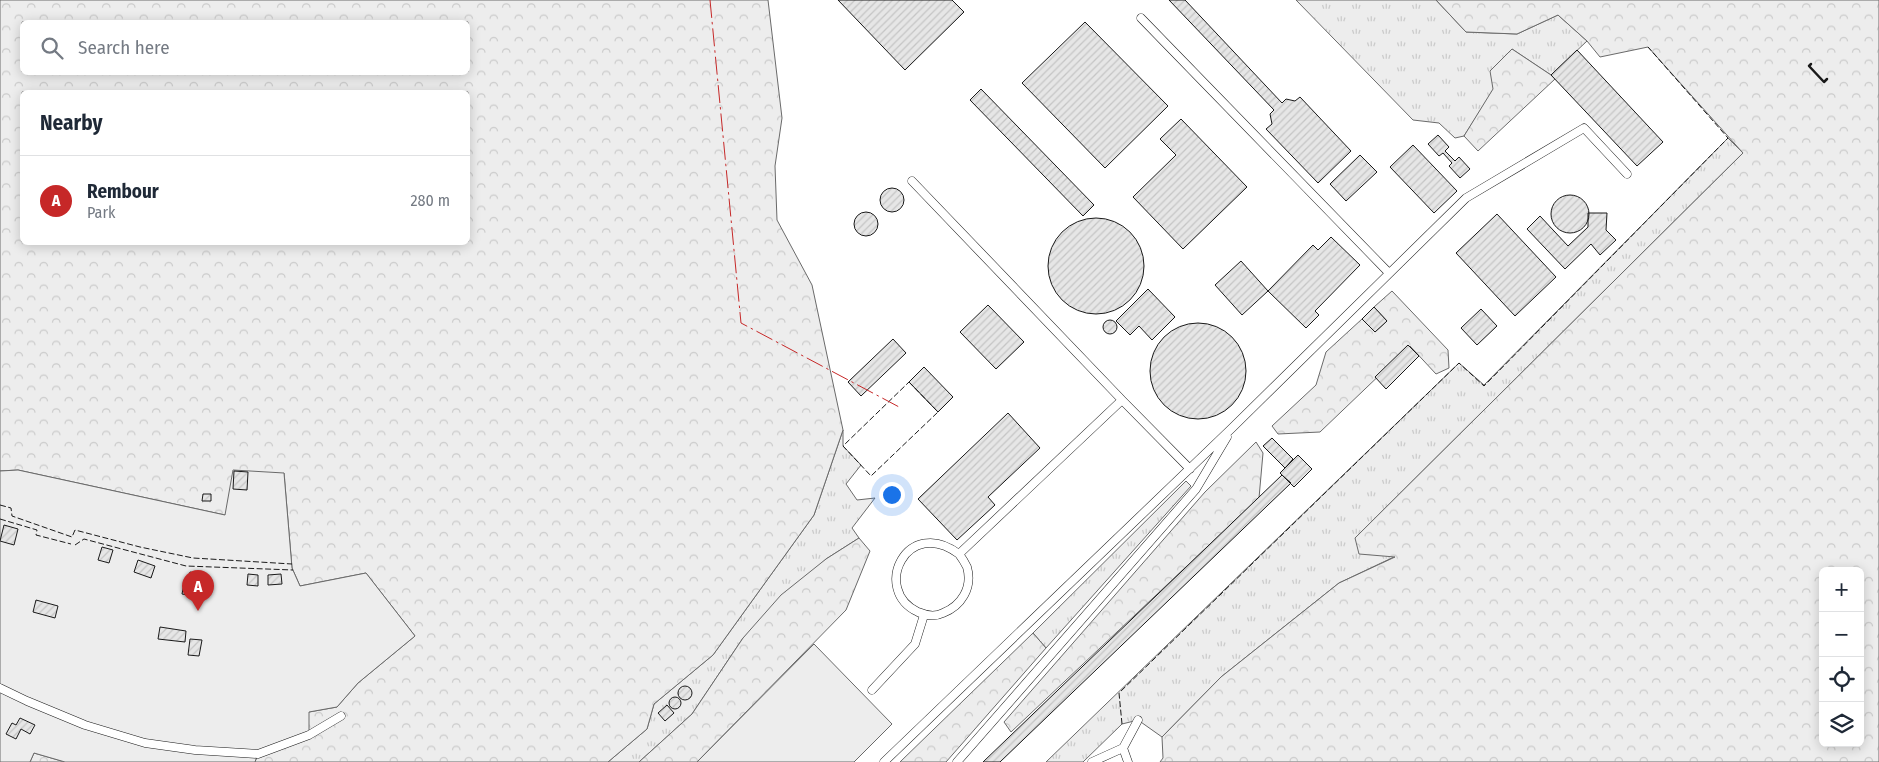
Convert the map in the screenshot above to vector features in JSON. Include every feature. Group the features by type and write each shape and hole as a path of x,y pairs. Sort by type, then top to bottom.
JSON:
{"lane":[{"path":"1141,18 1389,273"},
{"path":"884,762 1190,469 1466,198 1584,128 1627,174"},
{"path":"912,181 1190,469"},
{"path":"959,554 1122,400"},
{"path":"957,762 1196,489 1232,428"},
{"path":"934,542 948,546 959,554 967,568 968,583 964,598 953,609 939,615 924,615 910,608 900,596 895,581 898,566 906,552 920,544 934,542"},
{"path":"872,690 915,644 924,615"},
{"path":"0,688 27,702 84,726 145,742 195,750 258,754 309,735 341,716"},
{"path":"1092,762 1123,748 1138,720"},
{"path":"1123,748 1128,762"}],"green space":[{"path":"0,0 768,0 782,118 775,166 777,220 812,285 843,430 814,515 713,655 654,704 647,729 608,762 255,762 258,754 309,712 337,707 358,683 415,636 366,573 300,586 292,568 284,473 225,515 18,470 0,471"},
{"path":"1296,0 1436,0 1466,32 1517,34 1558,15 1587,41 1551,75 1512,49 1494,89 1464,136 1455,138 1439,123 1413,120"},
{"path":"1436,0 1879,0 1879,762 1160,762 1163,758 1162,737 1221,677 1339,583 1395,557 1359,554 1355,538 1743,153 1648,47 1600,57 1587,41 1558,15 1517,34 1466,32"},
{"path":"1512,49 1555,79 1478,151 1464,136 1493,89 1490,71"},
{"path":"1728,138 1743,153 1355,538 1396,556 1339,583 1221,677 1162,737 1138,720 1122,724 1083,762 1046,762 1459,363 1484,385"},
{"path":"1392,291 1448,350 1449,368 1436,374 1410,346 1320,432 1278,434 1272,426 1316,385 1326,352 1362,319 1375,332 1387,321 1374,307"},
{"path":"843,430 843,446 861,465 846,484 857,500 875,498 852,528 859,538 826,559 743,638 692,714 639,762 608,762 647,729 654,704 713,655 814,515"},
{"path":"1256,442 1263,453 1259,498 1011,732 1004,722 1205,492"},
{"path":"1186,481 1191,486 1046,648 1033,633"},
{"path":"859,538 870,551 846,610 697,762 639,762 692,714 743,638 781,595 826,559"},
{"path":"1033,633 1046,648 946,762 900,762"},
{"path":"34,753 65,762 30,762"}],"shaded area":[{"path":"18,470 225,515 233,470 284,473 292,568 300,586 366,573 415,636 358,683 337,707 309,712 309,735 258,753 255,762 65,762 34,753 30,762 0,762 0,471"},
{"path":"814,644 892,724 854,762 697,762"}],"building":[{"path":"838,0 952,0 964,12 905,70"},
{"path":"1169,0 1185,0 1282,103 1286,99 1295,101 1300,97 1351,151 1318,183 1266,129 1272,124 1270,114 1274,110"},
{"path":"1085,22 1168,106 1105,168 1022,83"},
{"path":"1577,50 1663,142 1637,166 1551,75"},
{"path":"981,89 1094,205 1083,216 970,100"},
{"path":"1181,119 1247,187 1183,249 1133,197 1176,155 1160,139"},
{"path":"1438,135 1449,147 1445,151 1455,161 1459,157 1470,169 1460,178 1449,166 1452,163 1443,153 1439,156 1428,144"},
{"path":"1413,145 1457,191 1434,213 1390,167"},
{"path":"1360,155 1377,172 1346,201 1330,184"},
{"path":"892,188 897,189 903,195 903,205 897,211 892,212 887,211 881,205 880,200 881,195 887,189"},
{"path":"1570,195 1583,201 1589,214 1583,227 1570,233 1557,227 1551,214 1557,201"},
{"path":"866,212 871,213 877,219 877,229 871,235 866,236 861,235 855,229 854,224 855,219 861,213"},
{"path":"1588,213 1607,213 1606,230 1616,240 1600,255 1591,244 1565,269 1527,229 1540,216 1568,246 1588,227"},
{"path":"1497,214 1556,277 1515,316 1456,253"},
{"path":"1096,218 1114,222 1130,232 1140,248 1144,266 1140,284 1130,300 1114,310 1096,314 1078,310 1062,300 1052,284 1048,266 1052,248 1062,232 1078,222"},
{"path":"1331,237 1360,265 1315,311 1319,315 1306,328 1268,291 1313,245 1318,250"},
{"path":"1241,261 1268,291 1242,315 1215,285"},
{"path":"1148,289 1175,317 1152,340 1139,326 1130,335 1116,321"},
{"path":"988,305 1024,342 996,369 960,332"},
{"path":"1374,307 1387,321 1375,332 1362,319"},
{"path":"1481,309 1497,326 1477,345 1461,328"},
{"path":"1110,320 1115,322 1117,327 1115,332 1110,334 1105,332 1103,327 1105,322"},
{"path":"1198,323 1216,327 1232,337 1242,353 1246,371 1242,389 1232,405 1216,415 1198,419 1180,415 1164,405 1154,389 1150,371 1154,353 1164,337 1180,327"},
{"path":"893,339 906,353 861,396 848,382"},
{"path":"1408,345 1419,356 1386,389 1375,377"},
{"path":"924,367 953,397 938,412 909,382"},
{"path":"1008,413 1040,448 988,497 995,505 957,540 918,499"},
{"path":"1272,438 1293,459 1285,468 1263,446"},
{"path":"1298,455 1312,469 1294,487 1280,473"},
{"path":"234,471 248,472 247,490 233,489"},
{"path":"1282,475 1291,483 1000,762 983,762"},
{"path":"203,494 211,494 211,501 202,501"},
{"path":"4,525 18,529 14,545 0,541"},
{"path":"102,547 113,550 109,563 98,560"},
{"path":"138,560 155,566 151,578 134,572"},
{"path":"190,572 201,574 199,588 194,587 193,596 182,594 185,579 188,580"},
{"path":"248,574 258,575 258,586 247,585"},
{"path":"281,574 282,584 268,585 268,575"},
{"path":"36,600 58,606 55,618 33,612"},
{"path":"160,627 186,631 185,642 158,639"},
{"path":"190,639 202,640 199,656 188,655"},
{"path":"685,686 690,688 692,693 690,698 685,700 680,698 678,693 680,688"},
{"path":"677,697 680,698 680,708 673,709 670,708 669,701 670,698"},
{"path":"667,705 674,713 665,721 658,713"},
{"path":"20,718 35,725 30,734 21,729 16,739 6,734 12,723 16,725"}],"fence":[{"path":"1122,724 1119,693 1459,363 1484,386 1728,138 1648,47"},
{"path":"909,382 938,412 871,476 843,446 909,382"},
{"path":"0,505 11,508 12,516 72,537 75,530 140,547 193,558 292,564"},
{"path":"0,519 37,530 36,535 71,544"},
{"path":"75,545 84,539 186,566 293,570"}],"wall":[{"path":"1811,64 1809,66 1824,82 1827,79"}],"power":[{"path":"710,0 741,323 901,408"}],"place":[{"name":"Rembour","path":"198,611"}]}
